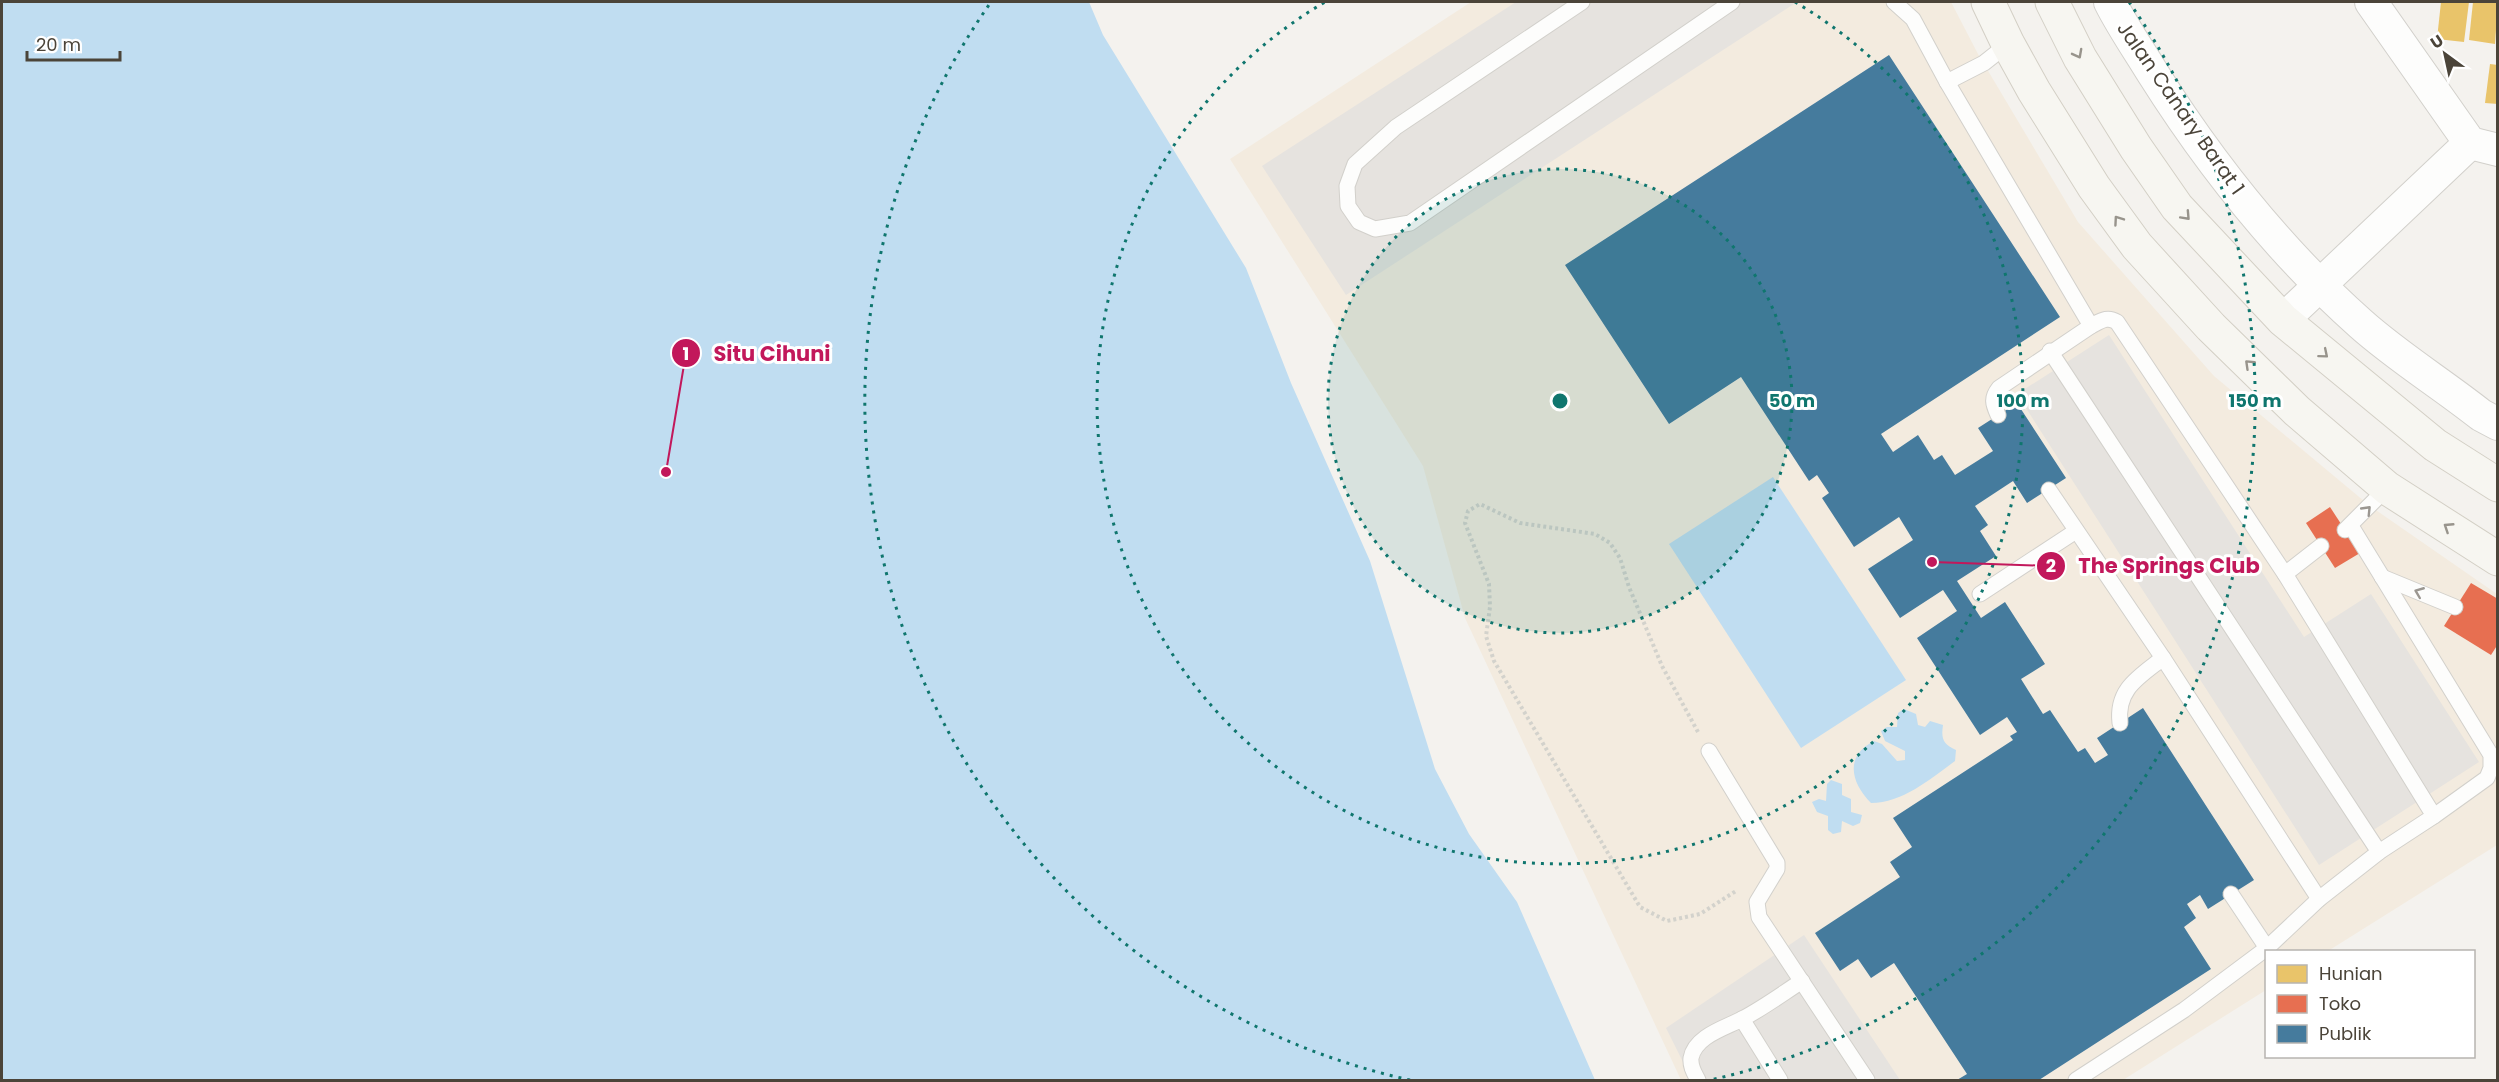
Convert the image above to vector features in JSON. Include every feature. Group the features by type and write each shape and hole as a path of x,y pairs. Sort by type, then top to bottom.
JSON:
{"main road":[{"path":"1988,2 2008,44 2094,187 2137,246 2211,327 2297,411 2387,488 2498,559"},
{"path":"2052,2 2080,58 2136,148 2177,207 2283,320 2435,446 2498,485"}],"street":[{"name":"Jalan Canary Barat 1","path":"2110,2 2168,97 2219,171 2284,247 2319,285 2363,326 2481,415 2498,424"},
{"path":"2283,320 2319,285 2484,146 2371,2"}],"lane":[{"path":"1582,2 1396,127 1355,164 1347,186 1348,206 1359,222 1375,229 1410,223 1732,2"},
{"path":"1894,2 1913,19 1947,82 2091,326"},
{"path":"1947,82 1984,63 2008,44"},
{"path":"1998,415 1993,405 1993,396 1999,388 2050,351 2091,326 2110,318 2117,322 2285,574 2434,816"},
{"path":"2050,351 2379,852"},
{"path":"2076,1080 2184,1010 2267,948 2319,899 2379,852 2487,778 2491,768 2491,755 2382,577 2348,528 2387,488"},
{"path":"2049,490 2163,658 2319,899"},
{"path":"1980,594 2076,531"},
{"path":"2285,574 2321,546"},
{"path":"2382,577 2455,607"},
{"path":"2120,723 2121,699 2132,683 2163,658"},
{"path":"1709,751 1777,863 1777,869 1757,902 1756,910 1763,926 1868,1080"},
{"path":"2231,894 2267,948"},
{"path":"1698,1080 1691,1067 1691,1058 1705,1039 1721,1028 1742,1019 1802,981"},
{"path":"1742,1019 1780,1080"}],"path":[{"path":"1709,751 1662,666 1629,587 1620,558 1610,543 1595,534 1520,523 1479,504 1468,511 1465,523 1489,584 1490,607 1486,636 1494,661 1640,907 1667,921 1700,914 1777,863"}],"shaded area":[{"path":"1471,2 1951,2 1978,54 2078,222 2214,376 2370,506 2497,594 2497,845 2330,950 2265,950 2265,991 2123,1080 1681,1080 1465,618 1423,466 1230,159"},
{"path":"1516,2 1797,2 1346,295 1262,166"},
{"path":"2109,335 2304,637 2371,594 2479,762 2319,865 2017,394"},
{"path":"1804,935 1900,1080 1692,1080 1666,1028"}],"water":[{"path":"2,2 1089,2 1103,35 1246,268 1291,383 1370,561 1435,769 1469,834 1517,902 1595,1080 2,1080"},
{"path":"1773,477 1906,680 1801,748 1669,544"},
{"path":"1904,709 1916,714 1918,725 1925,727 1930,721 1943,725 1944,740 1948,746 1956,750 1955,761 1905,794 1883,802 1871,803 1855,779 1855,762 1864,747 1874,741 1882,744 1897,761 1905,760 1905,751 1885,741 1881,731 1887,727 1897,727 1898,713"},
{"path":"1831,780 1842,784 1842,795 1851,799 1851,812 1862,815 1860,823 1853,826 1842,821 1841,832 1833,834 1828,830 1828,816 1817,812 1812,802 1819,799 1826,801 1827,784"}],"building: Hunian":[{"path":"2441,2 2469,2 2464,42 2437,39"},
{"path":"2473,2 2498,2 2495,44 2469,40"},
{"path":"2490,64 2498,65 2498,104 2485,103"}],"building: Toko":[{"path":"2330,507 2360,553 2335,568 2306,523"},
{"path":"2471,583 2498,599 2498,644 2491,655 2444,626"}],"building: Publik":[{"path":"1889,55 2060,317 1881,434 1893,452 1918,435 1934,460 1942,455 1955,475 1993,451 1978,428 2017,403 2066,478 2027,503 2013,481 1975,506 1988,525 1980,531 1996,556 1957,581 1981,618 2005,602 2045,664 2021,679 2043,714 2050,710 2078,752 2085,748 2095,763 2108,755 2097,738 2143,708 2254,880 2208,909 2200,895 2187,904 2196,918 2184,927 2211,969 2039,1080 1957,1080 1967,1074 1894,963 1871,978 1858,959 1840,971 1815,933 1900,877 1890,862 1912,847 1893,818 2013,740 2010,736 2017,732 2007,717 1980,735 1917,638 1957,611 1943,590 1900,618 1868,569 1913,540 1899,517 1854,547 1822,498 1829,493 1817,475 1809,481 1741,377 1669,424 1565,265"}],"place":[{"name":"Situ Cihuni","path":"666,472"},
{"name":"The Springs Club","path":"1932,562"}]}
